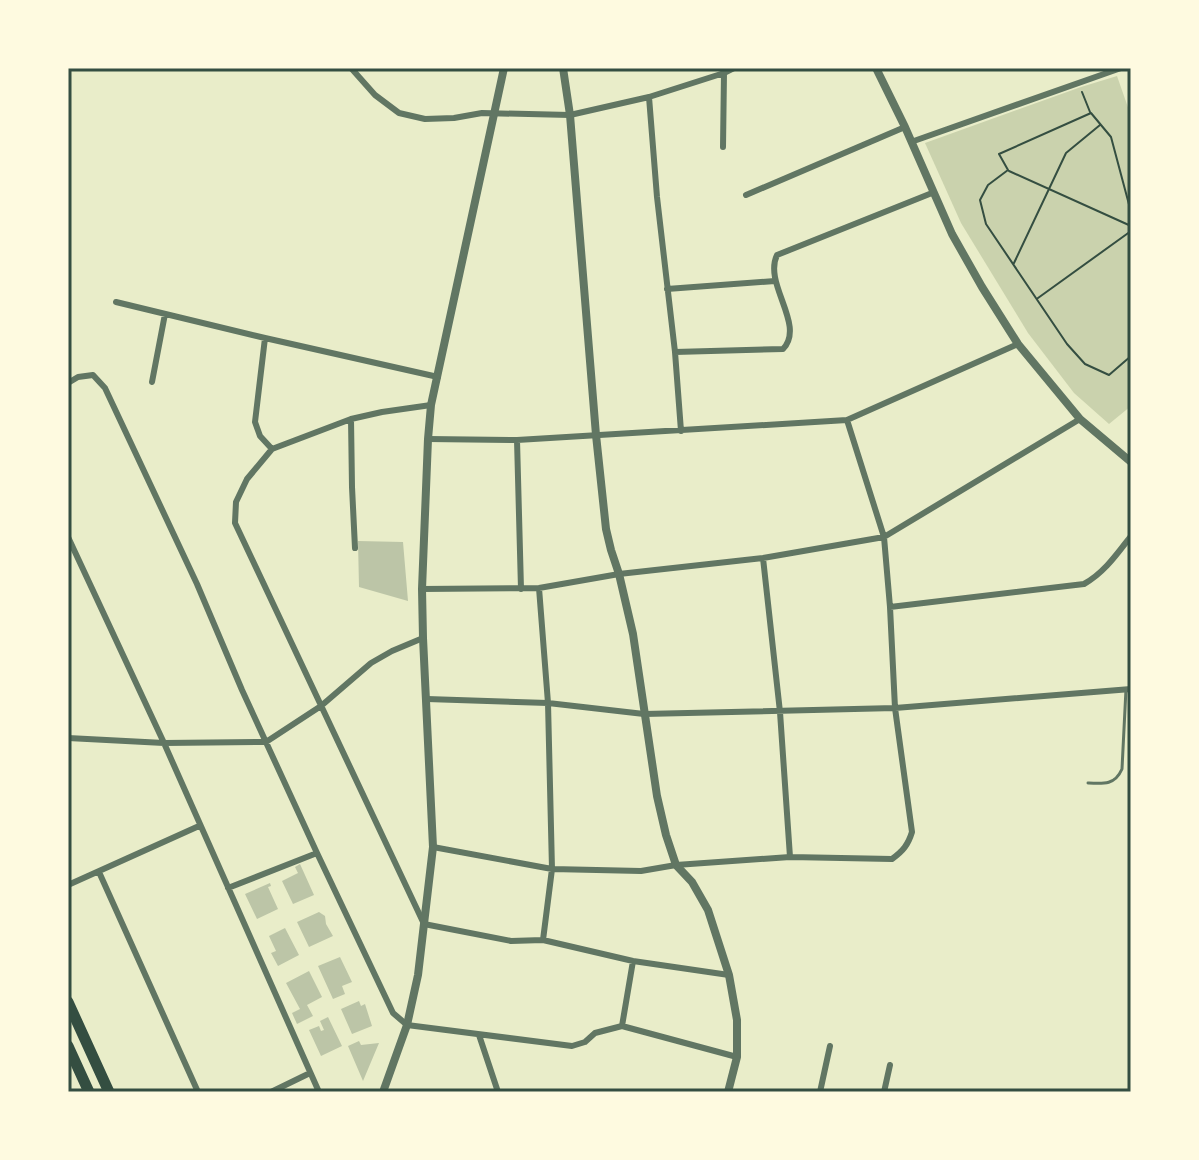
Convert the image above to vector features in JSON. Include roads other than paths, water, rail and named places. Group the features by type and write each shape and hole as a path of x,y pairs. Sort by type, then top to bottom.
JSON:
{"highway":[{"path":"68,1002 109,1092"},
{"path":"68,1046 89,1092"}],"street":[{"path":"351,68 375,95 399,113 425,119 482,113 570,115 649,97 734,68"},
{"path":"383,1092 407,1025 418,975 433,847 422,589 431,405 504,68"},
{"path":"563,68 570,115 606,529 633,634 657,796 666,835 676,865 692,882 708,910 729,975 737,1020 737,1057 728,1092"},
{"path":"876,68 965,259 1018,344 1080,419 1131,462"},
{"path":"911,142 1121,68"},
{"path":"723,147 724,73"},
{"path":"649,97 681,431"},
{"path":"746,195 905,127"},
{"path":"675,352 783,349 791,337 775,281 773,265 777,255 932,193"},
{"path":"667,289 775,281"},
{"path":"116,302 438,377"},
{"path":"152,382 165,314"},
{"path":"265,338 255,422 260,436 272,449"},
{"path":"428,439 517,440 847,420 1018,344"},
{"path":"68,383 78,377 93,375 105,388 393,1013 407,1025 572,1046 585,1042 595,1033 622,1026 737,1057"},
{"path":"424,924 235,523 236,502 247,479 272,449 351,419 431,405"},
{"path":"351,419 355,548"},
{"path":"422,589 539,588 619,574 763,558 884,537 1080,419"},
{"path":"433,847 552,869 641,871 676,865 790,857 892,859 901,853 912,832 895,708 884,537 847,420"},
{"path":"517,440 521,589"},
{"path":"890,607 1084,584 1095,578 1131,536"},
{"path":"68,537 164,743 319,1092"},
{"path":"763,558 780,712 790,857"},
{"path":"539,588 548,703 552,869 543,940"},
{"path":"68,738 164,743 266,742 321,706 371,663 423,638"},
{"path":"427,699 548,703 644,714 895,708 1128,689"},
{"path":"68,885 199,826"},
{"path":"228,888 317,853"},
{"path":"99,872 198,1092"},
{"path":"424,924 511,941 543,940 633,961 729,975"},
{"path":"622,1026 633,961"},
{"path":"479,1035 498,1092"},
{"path":"820,1092 830,1046"},
{"path":"884,1092 890,1065"},
{"path":"271,1092 310,1073"}],"lane":[{"path":"1088,783 1109,784 1118,778 1122,769 1128,689"}]}
